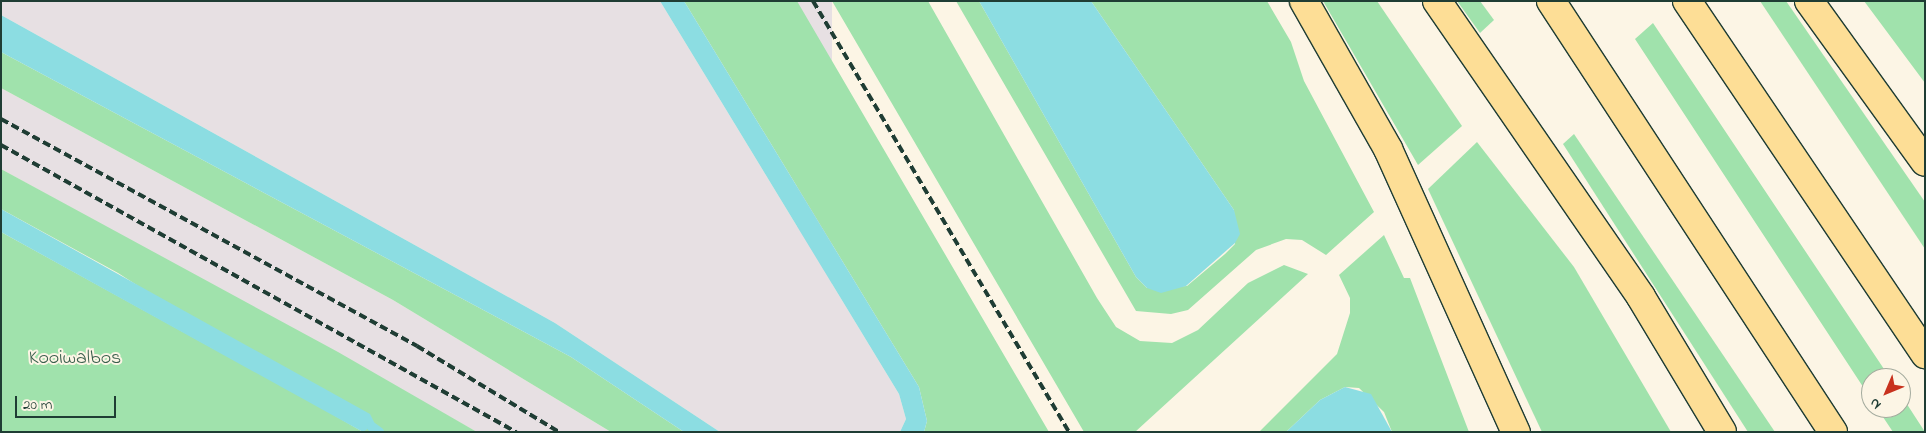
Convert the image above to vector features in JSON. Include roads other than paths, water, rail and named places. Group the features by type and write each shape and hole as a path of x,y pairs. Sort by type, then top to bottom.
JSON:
{"highway":[{"path":"1304,1 1388,149 1428,232 1516,432"},
{"path":"1437,1 1641,297 1722,432"},
{"path":"1552,1 1832,432"},
{"path":"1687,1 1925,354"},
{"path":"1810,1 1925,162"}],"water":[{"path":"660,1 684,1 919,387 927,421 924,432 900,432 906,419 899,394"},
{"path":"979,1 1091,1 1234,210 1240,234 1235,243 1186,286 1161,293 1147,288 1136,277"},
{"path":"1,15 555,323 720,432 684,432 571,357 1,52"},
{"path":"1,209 370,414 375,424 363,432 1,232"},
{"path":"1345,387 1371,394 1392,432 1286,432 1320,400"}],"waterway":[{"path":"372,427 379,432"}],"railway":[{"path":"813,1 1069,432"},
{"path":"1,119 417,346 559,432"},
{"path":"1,145 516,432"}],"park label":[{"name":"Kooiwalbos","path":"75,358"}]}
